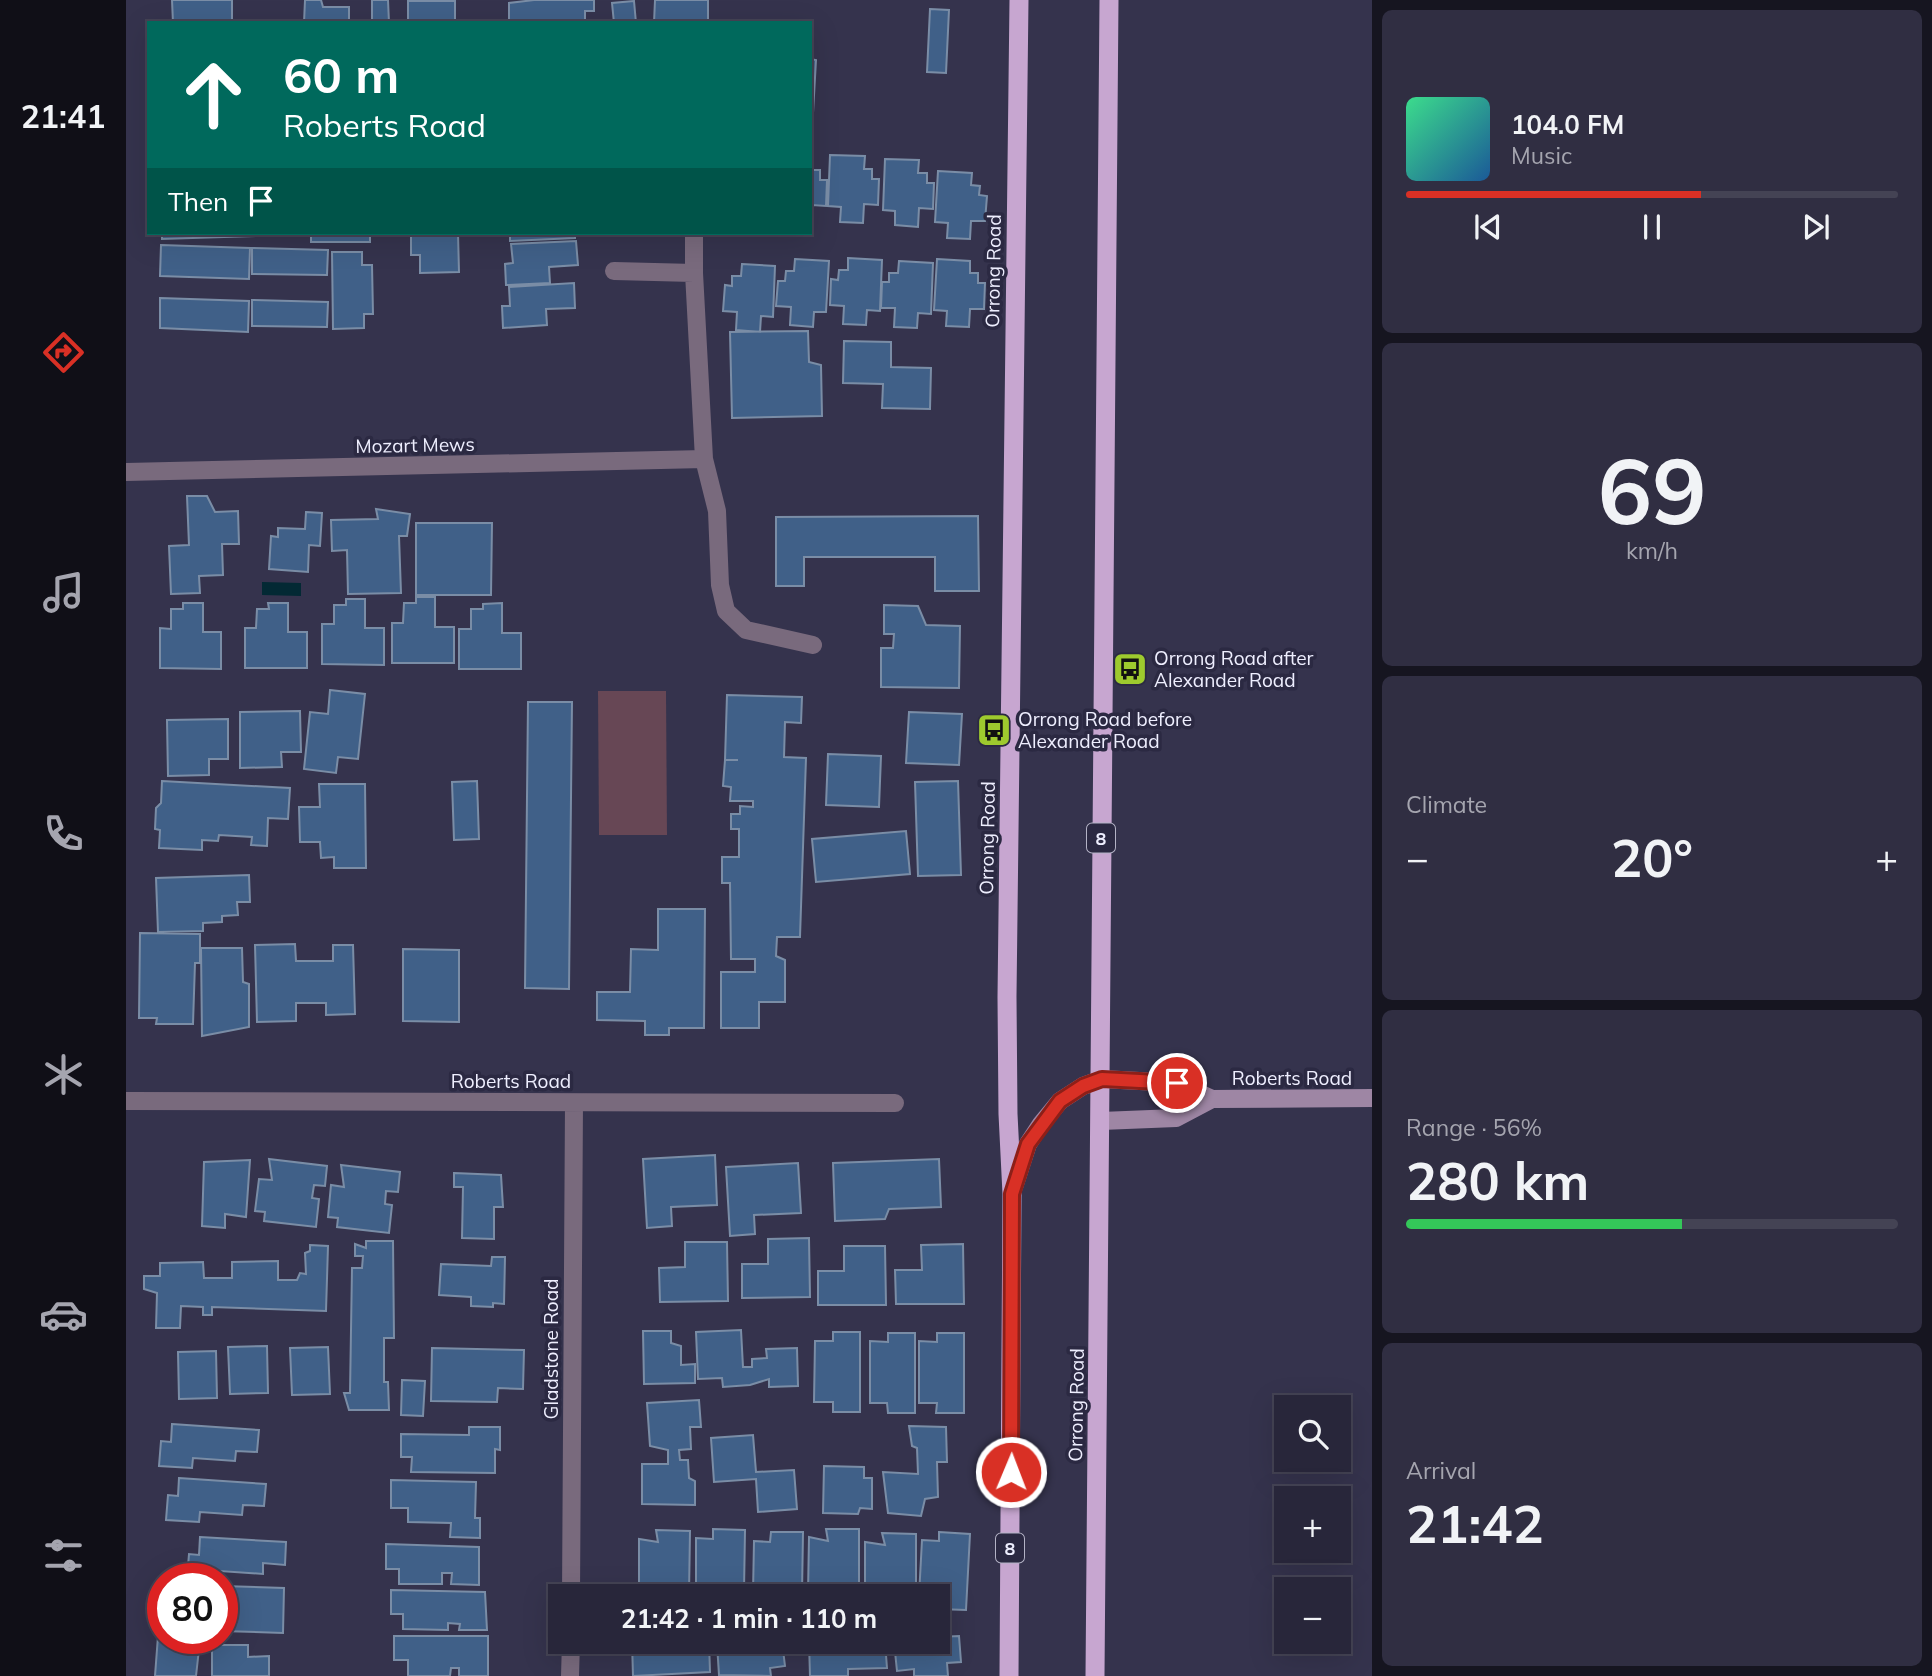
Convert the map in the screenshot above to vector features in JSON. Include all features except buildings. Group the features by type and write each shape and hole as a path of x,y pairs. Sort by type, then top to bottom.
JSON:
{"highway":[{"name":"Orrong Road","path":"1009,1676 1012,1194 1007,1114 1007,997 1019,0"},
{"name":"Orrong Road","path":"1096,1676 1102,1079 1100,975 1105,4"}],"main road":[{"name":"Roberts Road","path":"1012,1194 1028,1144 1041,1124 1060,1101 1083,1086 1102,1079 1177,1083 1212,1099 1372,1098"},
{"name":"Roberts Road","path":"1101,1121 1176,1118 1212,1099"}],"street":[{"path":"694,235 704,459 717,511 720,585 726,611 746,630 813,645"},
{"path":"614,271 694,273"},
{"name":"Mozart Mews","path":"126,472 704,459"},
{"name":"Roberts Road","path":"126,1101 895,1102"},
{"name":"Gladstone Road","path":"571,1584 574,1103"},
{"path":"570,1676 571,1654"}],"shaded area":[{"path":"598,691 666,691 667,835 599,835"}],"water":[{"path":"262,582 301,583 301,596 262,595"}],"place":[{"name":"Orrong Road after Alexander Road","path":"1130,669"},
{"name":"Orrong Road before Alexander Road","path":"994,730"}],"route":[{"path":"1011,1472 1012,1194 1028,1144 1060,1101 1083,1086 1102,1079 1177,1083"}]}
